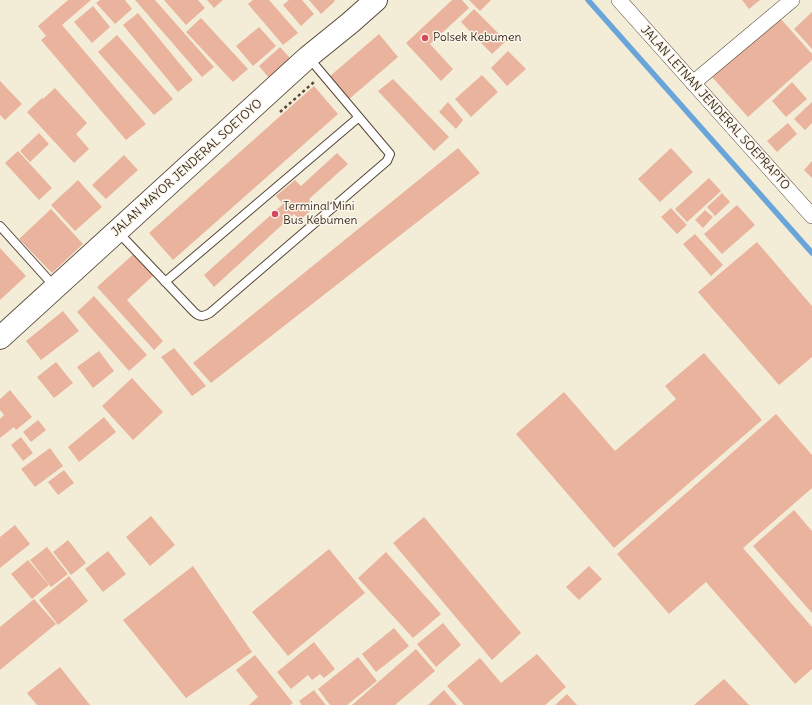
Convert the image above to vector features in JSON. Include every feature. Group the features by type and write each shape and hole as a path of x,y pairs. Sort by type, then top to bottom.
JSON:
{"main road":[{"name":"JALAN MAYOR JENDERAL SOETOYO","path":"0,338 118,232 308,57 350,24 376,0"}],"street":[{"name":"JALAN LETNAN JENDERAL SOEPRAPTO","path":"619,0 812,216"},
{"path":"693,83 792,0"}],"lane":[{"path":"118,232 198,316 205,316 387,161 390,154 308,57"},
{"path":"165,282 359,117"},
{"path":"0,226 56,288"}],"building":[{"path":"68,0 91,0 62,25 146,124 126,140 41,40 46,36 38,26"},
{"path":"100,0 125,0 132,9 115,24 96,3"},
{"path":"135,0 155,0 214,67 202,77"},
{"path":"164,0 198,0 205,8 186,25"},
{"path":"207,0 223,0 214,8"},
{"path":"253,0 269,0 298,33 283,45 248,4"},
{"path":"289,0 302,0 314,14 301,26 283,5"},
{"path":"309,0 334,0 335,1 321,14"},
{"name":"Polsek Kebumen","path":"452,0 462,0 469,8 430,44 453,69 441,81 406,43"},
{"path":"469,0 491,0 480,11"},
{"path":"742,0 760,0 749,9"},
{"path":"93,6 110,27 92,43 74,22"},
{"path":"474,9 506,41 492,54 461,22"},
{"path":"812,12 812,49 794,29"},
{"path":"138,13 193,80 178,92 123,25"},
{"path":"201,18 248,69 233,82 186,32"},
{"path":"780,18 812,54 812,60 748,117 712,77"},
{"path":"259,27 276,46 253,66 236,46"},
{"path":"379,34 398,57 348,100 329,77"},
{"path":"117,35 173,99 154,115 98,52"},
{"path":"280,47 291,59 269,78 259,66"},
{"path":"508,51 526,69 507,86 491,68"},
{"name":"Polsek Kebumen","path":"482,75 498,92 471,117 455,99"},
{"path":"393,79 449,137 434,151 378,91"},
{"path":"0,81 22,104 5,120 0,115"},
{"path":"792,82 807,99 786,117 772,101"},
{"path":"314,86 338,114 173,260 149,233"},
{"path":"55,88 87,123 76,134 89,149 74,163 27,112"},
{"path":"448,102 463,120 456,129 439,112"},
{"path":"812,102 812,123 805,130 794,119"},
{"path":"788,123 797,134 777,152 767,141"},
{"path":"39,133 49,144 30,162 20,151"},
{"path":"458,148 480,173 211,383 193,363"},
{"path":"671,148 693,172 660,202 638,179"},
{"path":"18,151 52,188 39,200 5,163"},
{"path":"337,153 348,164 309,199 316,206 300,220 294,214 214,287 204,275 283,204 276,196 295,180 301,186"},
{"path":"124,155 138,170 106,199 92,185"},
{"path":"812,161 812,178 804,170"},
{"path":"709,178 721,191 687,222 675,209"},
{"path":"78,180 102,207 75,231 51,205"},
{"path":"722,193 730,202 715,216 707,207"},
{"path":"737,205 755,225 722,254 704,234"},
{"path":"671,208 687,225 677,234 661,217"},
{"path":"51,209 83,244 52,273 19,239"},
{"path":"705,210 713,217 703,228 695,220"},
{"path":"695,234 723,265 711,276 683,244"},
{"path":"757,242 812,306 812,357 779,385 698,292"},
{"path":"0,248 26,276 0,300"},
{"path":"136,252 155,274 127,300 163,341 154,350 97,287"},
{"path":"94,296 147,355 129,371 77,312"},
{"path":"63,311 79,331 41,360 26,341"},
{"path":"174,348 206,386 192,396 161,357"},
{"path":"99,351 114,371 93,388 77,367"},
{"path":"704,353 762,420 614,548 516,434 564,392 615,451 676,399 665,386"},
{"path":"56,362 73,383 54,398 37,377"},
{"path":"132,378 163,412 133,440 102,406"},
{"path":"10,390 32,417 16,430 14,427 0,438 0,419 4,415 0,410 0,399"},
{"path":"776,414 812,455 812,488 743,548 812,627 812,669 795,684 706,582 669,614 617,554"},
{"path":"104,417 116,432 79,462 68,447"},
{"path":"38,420 46,430 31,442 23,432"},
{"path":"21,437 33,453 23,461 11,445"},
{"path":"50,448 63,466 35,487 21,469"},
{"path":"64,470 74,483 58,495 48,482"},
{"path":"794,510 812,531 812,613 753,546"},
{"path":"151,516 175,545 150,566 126,537"},
{"path":"424,517 521,633 492,660 393,543"},
{"path":"15,525 30,544 0,568 0,537"},
{"path":"68,540 86,563 71,575 53,552"},
{"path":"47,547 68,574 51,587 30,560"},
{"path":"329,549 365,593 288,656 252,612"},
{"path":"108,551 126,574 103,592 85,569"},
{"path":"386,552 441,614 413,638 358,578"},
{"path":"28,560 49,585 32,599 11,574"},
{"path":"193,566 252,652 186,698 123,620"},
{"path":"589,566 602,579 579,600 566,587"},
{"path":"69,576 88,601 58,625 39,600"},
{"path":"34,599 56,624 0,670 0,627"},
{"path":"443,623 461,645 436,667 417,644"},
{"path":"394,628 409,646 376,672 362,654"},
{"path":"314,642 335,669 324,678 320,674 312,680 308,675 291,689 277,672"},
{"path":"416,649 435,671 395,705 352,705"},
{"path":"537,654 566,687 545,705 464,705 447,686 480,658 501,683"},
{"path":"255,655 293,703 290,705 249,705 258,697 236,670"},
{"path":"358,657 377,681 347,705 330,705 318,689"},
{"path":"60,667 90,705 37,705 27,693"},
{"path":"724,679 749,705 694,705"},
{"path":"314,690 326,705 302,705 299,701"},
{"path":"444,690 457,705 428,705"},
{"path":"567,694 577,705 555,705"}],"waterway":[{"path":"588,0 812,253"}],"place":[{"name":"Polsek Kebumen","path":"425,38"},
{"name":"Terminal Mini Bus Kebumen","path":"275,214"}]}
